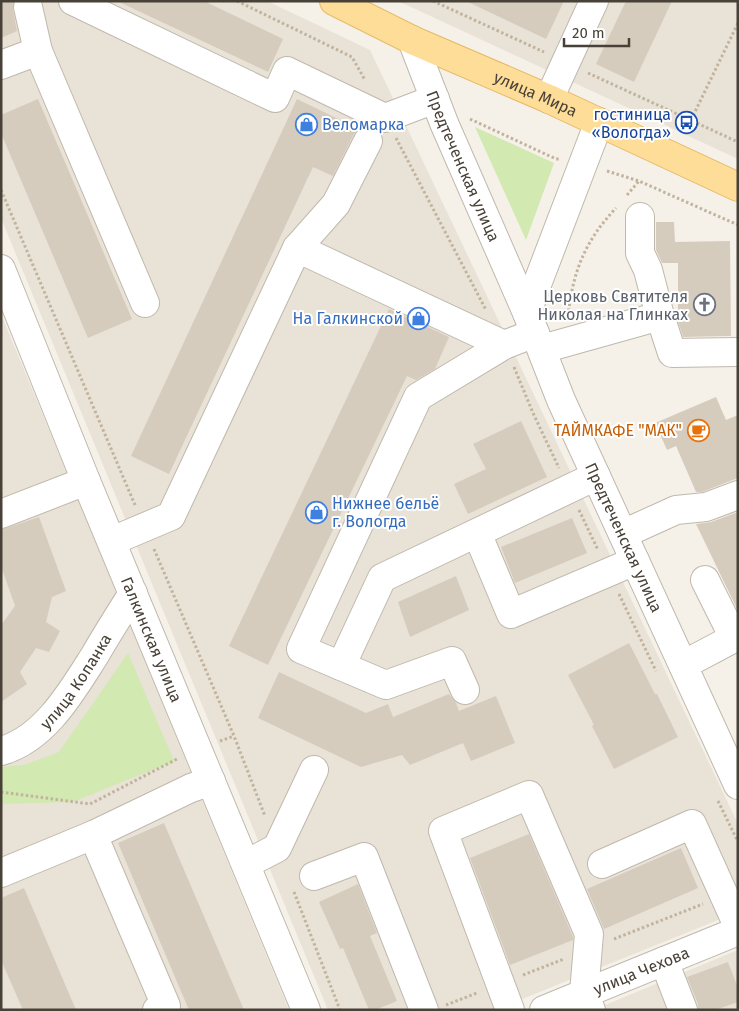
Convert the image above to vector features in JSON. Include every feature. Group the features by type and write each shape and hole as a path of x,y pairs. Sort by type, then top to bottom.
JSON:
{"main road":[{"name":"улица Мира","path":"334,1 412,40 549,99 738,187"}],"street":[{"path":"73,1 275,98 287,71 385,118 436,99"},
{"path":"549,99 594,1"},
{"path":"28,7 38,50 145,304"},
{"name":"Предтеченская улица","path":"412,40 444,123 534,332 561,400 683,665 727,791"},
{"path":"1,66 38,50"},
{"path":"534,332 536,287 599,122"},
{"path":"112,542 172,516 297,248 336,204 368,141"},
{"path":"627,208 640,253 648,270 672,353 738,352"},
{"path":"297,248 504,345"},
{"name":"Галкинская улица","path":"1,269 86,481 306,1010"},
{"path":"464,690 452,661 386,685 301,649 418,397 504,345 534,332 568,342 660,316"},
{"path":"341,666 382,578 596,476"},
{"path":"1,514 86,481"},
{"path":"623,534 676,510 706,507 738,495"},
{"path":"477,533 511,614 635,561"},
{"path":"683,665 736,637 705,580"},
{"name":"улица Копанка","path":"1,751 29,738 46,724 72,692 133,593"},
{"path":"246,864 277,848 314,770"},
{"path":"1,873 93,835 191,788 211,781"},
{"path":"510,1010 443,831 529,795 589,934 587,1002"},
{"path":"602,864 692,824 738,926"},
{"path":"93,835 166,1006 157,1010"},
{"path":"303,880 364,857 424,1010"},
{"name":"улица Чехова","path":"544,1010 587,1002 664,961 738,931"},
{"path":"664,961 683,1010"}],"path":[{"path":"237,1 352,57 366,83"},
{"path":"691,120 738,23"},
{"path":"385,118 486,310"},
{"path":"568,342 570,298 582,257 603,221 627,208 639,180"},
{"path":"1,190 234,736 277,848"},
{"path":"504,345 533,413 656,671"},
{"path":"1,792 90,804 179,758"},
{"path":"727,791 738,842"},
{"path":"303,880 340,1010"}],"shaded area":[{"path":"1,1 267,1 370,50 738,824 738,912 495,1010 328,1010 1,218"},
{"path":"398,1 738,1 738,159"},
{"path":"1,314 289,1010 1,1010"},
{"path":"738,950 738,1010 593,1010"}],"green space":[{"path":"475,127 554,163 526,240"},
{"path":"128,653 174,761 73,802 1,804 1,767 24,765 59,752"}],"building":[{"path":"1,1 14,1 13,10 17,31 1,38"},
{"path":"117,1 204,1 283,39 268,72"},
{"path":"466,1 564,1 546,39"},
{"path":"626,1 672,1 634,82 596,64"},
{"path":"38,99 132,319 88,338 1,133 1,115"},
{"path":"297,99 359,129 354,134 333,176 313,167 169,474 131,456"},
{"name":"Церковь Святителя Николая на Глинках","path":"656,222 674,222 675,242 730,241 731,336 683,337 678,322 678,263 662,263 656,250"},
{"path":"389,309 449,337 435,369 416,380 407,376 268,665 229,646"},
{"path":"716,397 726,420 738,415 738,478 702,492 696,492 676,446 667,450 655,423"},
{"path":"521,421 547,477 468,514 454,484 486,469 473,444"},
{"path":"738,512 738,611 696,524 711,522"},
{"path":"39,517 66,591 52,597 46,622 60,631 49,652 36,648 20,672 27,684 1,702 1,625 15,606 1,566 1,530"},
{"path":"572,518 587,553 515,583 501,547"},
{"path":"456,576 469,610 410,637 398,602"},
{"path":"629,643 678,737 614,769 568,675"},
{"path":"279,672 366,713 388,704 393,717 449,694 459,711 496,696 515,743 471,761 463,743 410,765 402,755 361,767 258,718"},
{"path":"164,823 244,1010 189,1010 118,843"},
{"path":"529,834 573,940 510,965 470,858"},
{"path":"681,848 698,888 604,929 587,889"},
{"path":"358,884 377,933 370,936 397,1001 375,1010 369,1010 343,948 340,949 319,902"},
{"path":"24,888 76,1010 23,1010 1,960 1,898"},
{"path":"728,962 738,988 738,1002 715,1010 698,1010 698,1004 687,977"}],"place":[{"name":"гостиница «Вологда»","path":"687,123"},
{"name":"Веломарка","path":"306,124"},
{"name":"Церковь Святителя Николая на Глинках","path":"704,305"},
{"name":"На Галкинской","path":"419,318"},
{"name":"ТАЙМКАФЕ \"МАК\"","path":"698,430"},
{"name":"Нижнее бельё г. Вологда","path":"316,512"}]}
